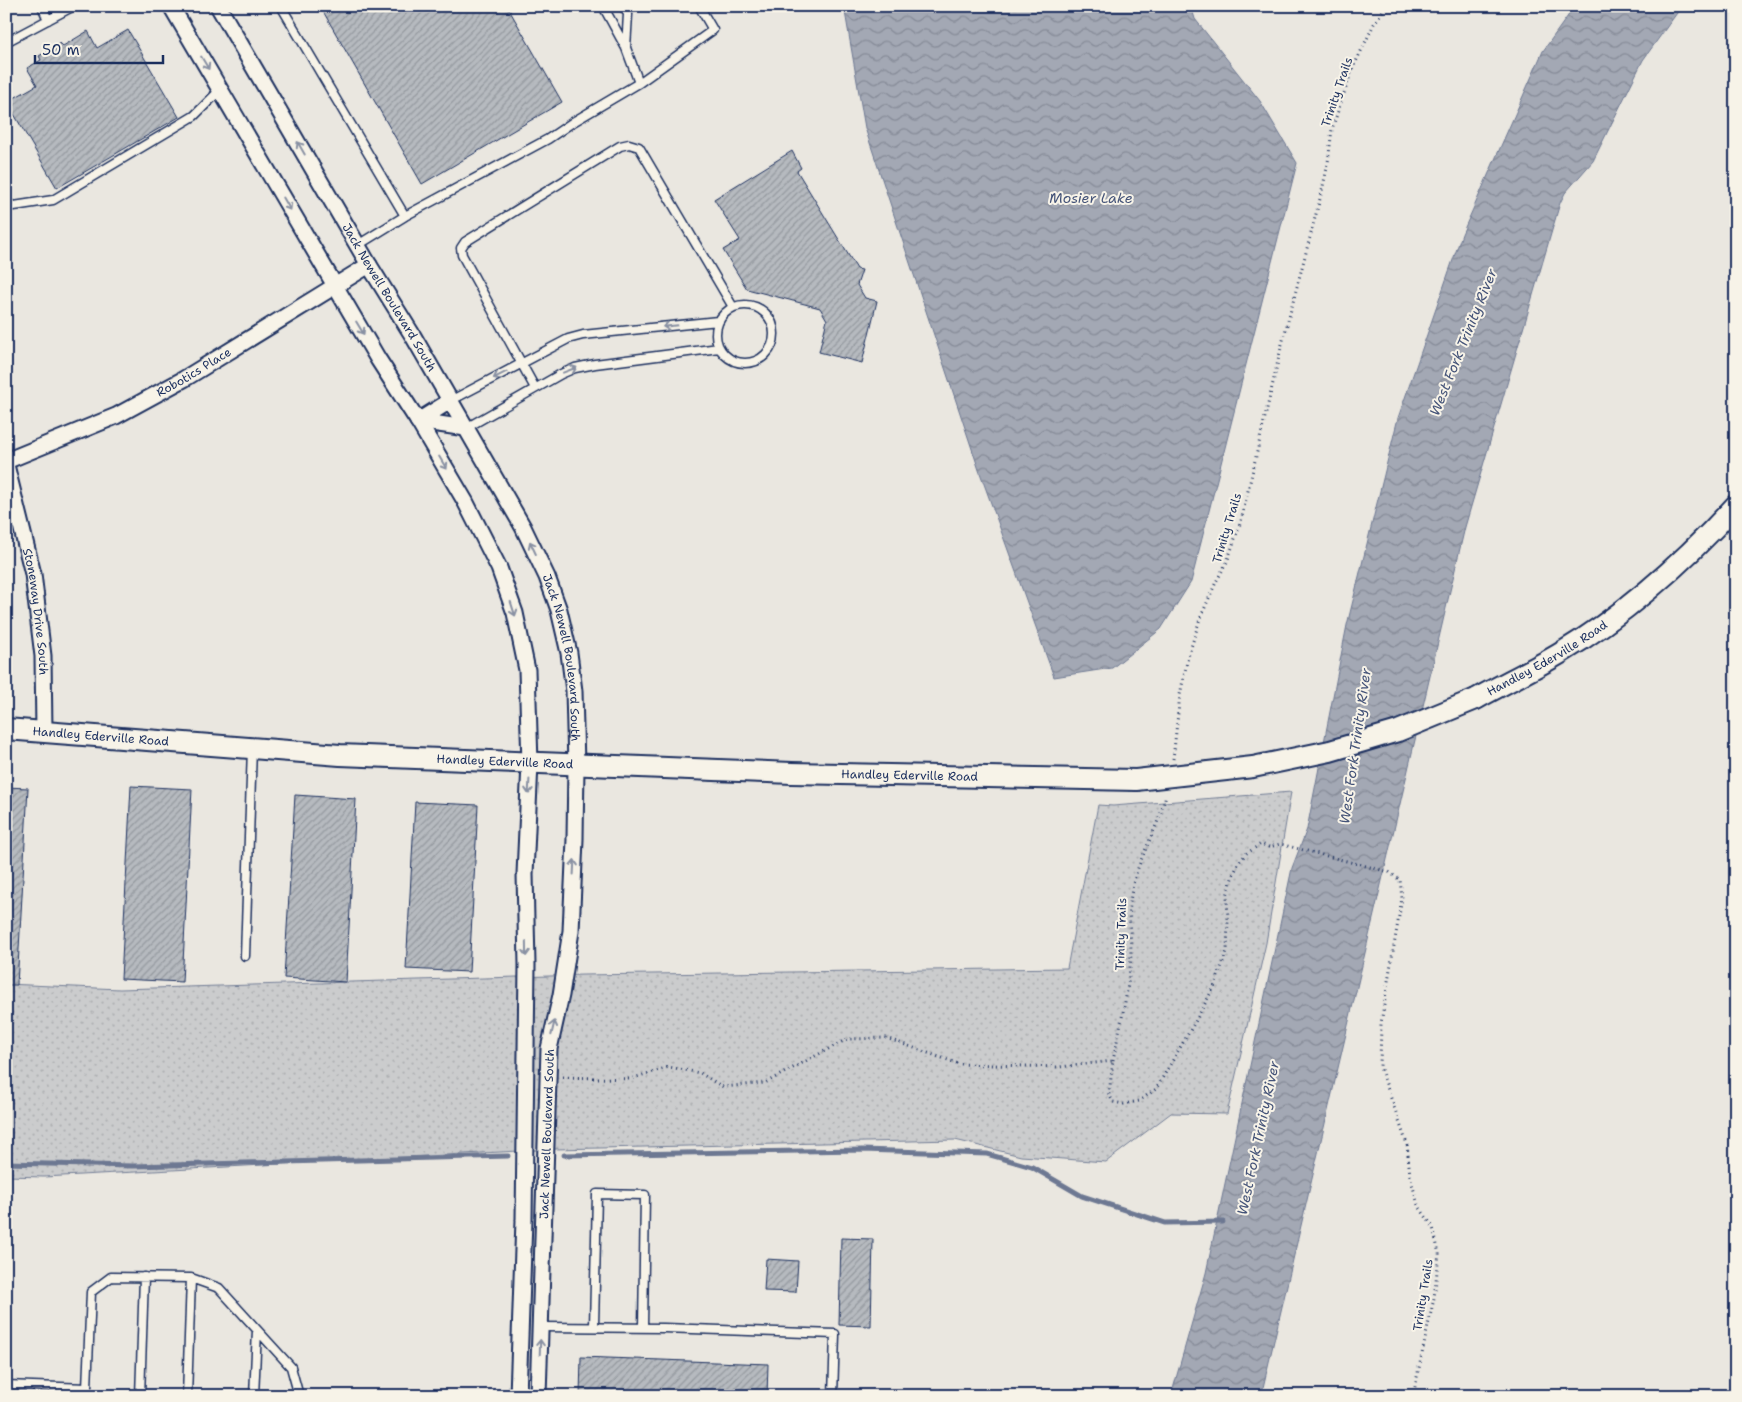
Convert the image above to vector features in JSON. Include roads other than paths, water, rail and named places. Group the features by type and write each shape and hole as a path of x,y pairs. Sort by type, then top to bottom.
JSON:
{"main road":[{"name":"Handley Ederville Road","path":"6,730 44,731 340,755 792,773 1136,780 1253,767 1330,751 1398,731 1476,699 1560,653 1617,615 1668,574 1708,536 1736,505"}],"street":[{"name":"Jack Newell Boulevard South","path":"171,6 378,359 418,421 465,501 499,568 515,613 527,670 530,763 525,874 527,994 524,1220 518,1396"},
{"name":"Jack Newell Boulevard South","path":"218,6 369,266 413,336 523,527 547,578 559,610 569,653 574,691 575,839 570,931 561,995 548,1049 538,1396"},
{"name":"Robotics Place","path":"6,461 116,416 184,379 369,266"},
{"path":"418,421 450,401"},
{"path":"418,421 466,428"},
{"name":"Stoneway Drive South","path":"6,465 33,574 43,656 44,731"},
{"path":"521,1327 540,1327"}],"lane":[{"path":"42,6 48,20"},
{"path":"6,42 74,6"},
{"path":"280,6 404,216"},
{"path":"603,6 626,48 639,83"},
{"path":"623,6 628,14 626,48"},
{"path":"358,245 404,216 548,139 639,83 713,30 698,6"},
{"path":"6,203 14,206 53,200 194,116 220,90"},
{"path":"535,388 462,255 461,248 465,242 620,146 629,144 639,147 733,307"},
{"path":"743,304 756,306 765,312 773,324 773,344 768,353 761,359 746,363 736,362 726,356 719,348 716,333 718,322 724,313 733,307 743,304"},
{"path":"450,401 568,339 583,335 718,322"},
{"path":"466,428 560,374 575,368 719,348"},
{"path":"245,956 252,748"},
{"path":"594,1327 597,1194 645,1195 643,1328"},
{"path":"6,1385 87,1392 91,1292 111,1277 191,1278 219,1288 291,1367 299,1396"},
{"path":"140,1396 144,1277"},
{"path":"187,1396 191,1278"},
{"path":"540,1327 835,1334 833,1396"},
{"path":"254,1396 257,1330"}],"water":[{"name":"Mosier Lake","path":"844,6 1191,6 1195,19 1260,101 1297,163 1191,582 1161,629 1112,668 1054,677 979,470 865,128"},
{"name":"West Fork Trinity River","path":"1575,6 1682,6 1643,60 1593,161 1565,193 1560,203 1465,527 1261,1396 1171,1396 1206,1273 1292,868 1307,829 1347,625 1398,418 1462,234 1543,51"}],"waterway":[{"path":"564,1155 862,1150 987,1154 1032,1167 1082,1196 1165,1223 1223,1222"},
{"path":"6,1163 133,1166 508,1156"}]}
